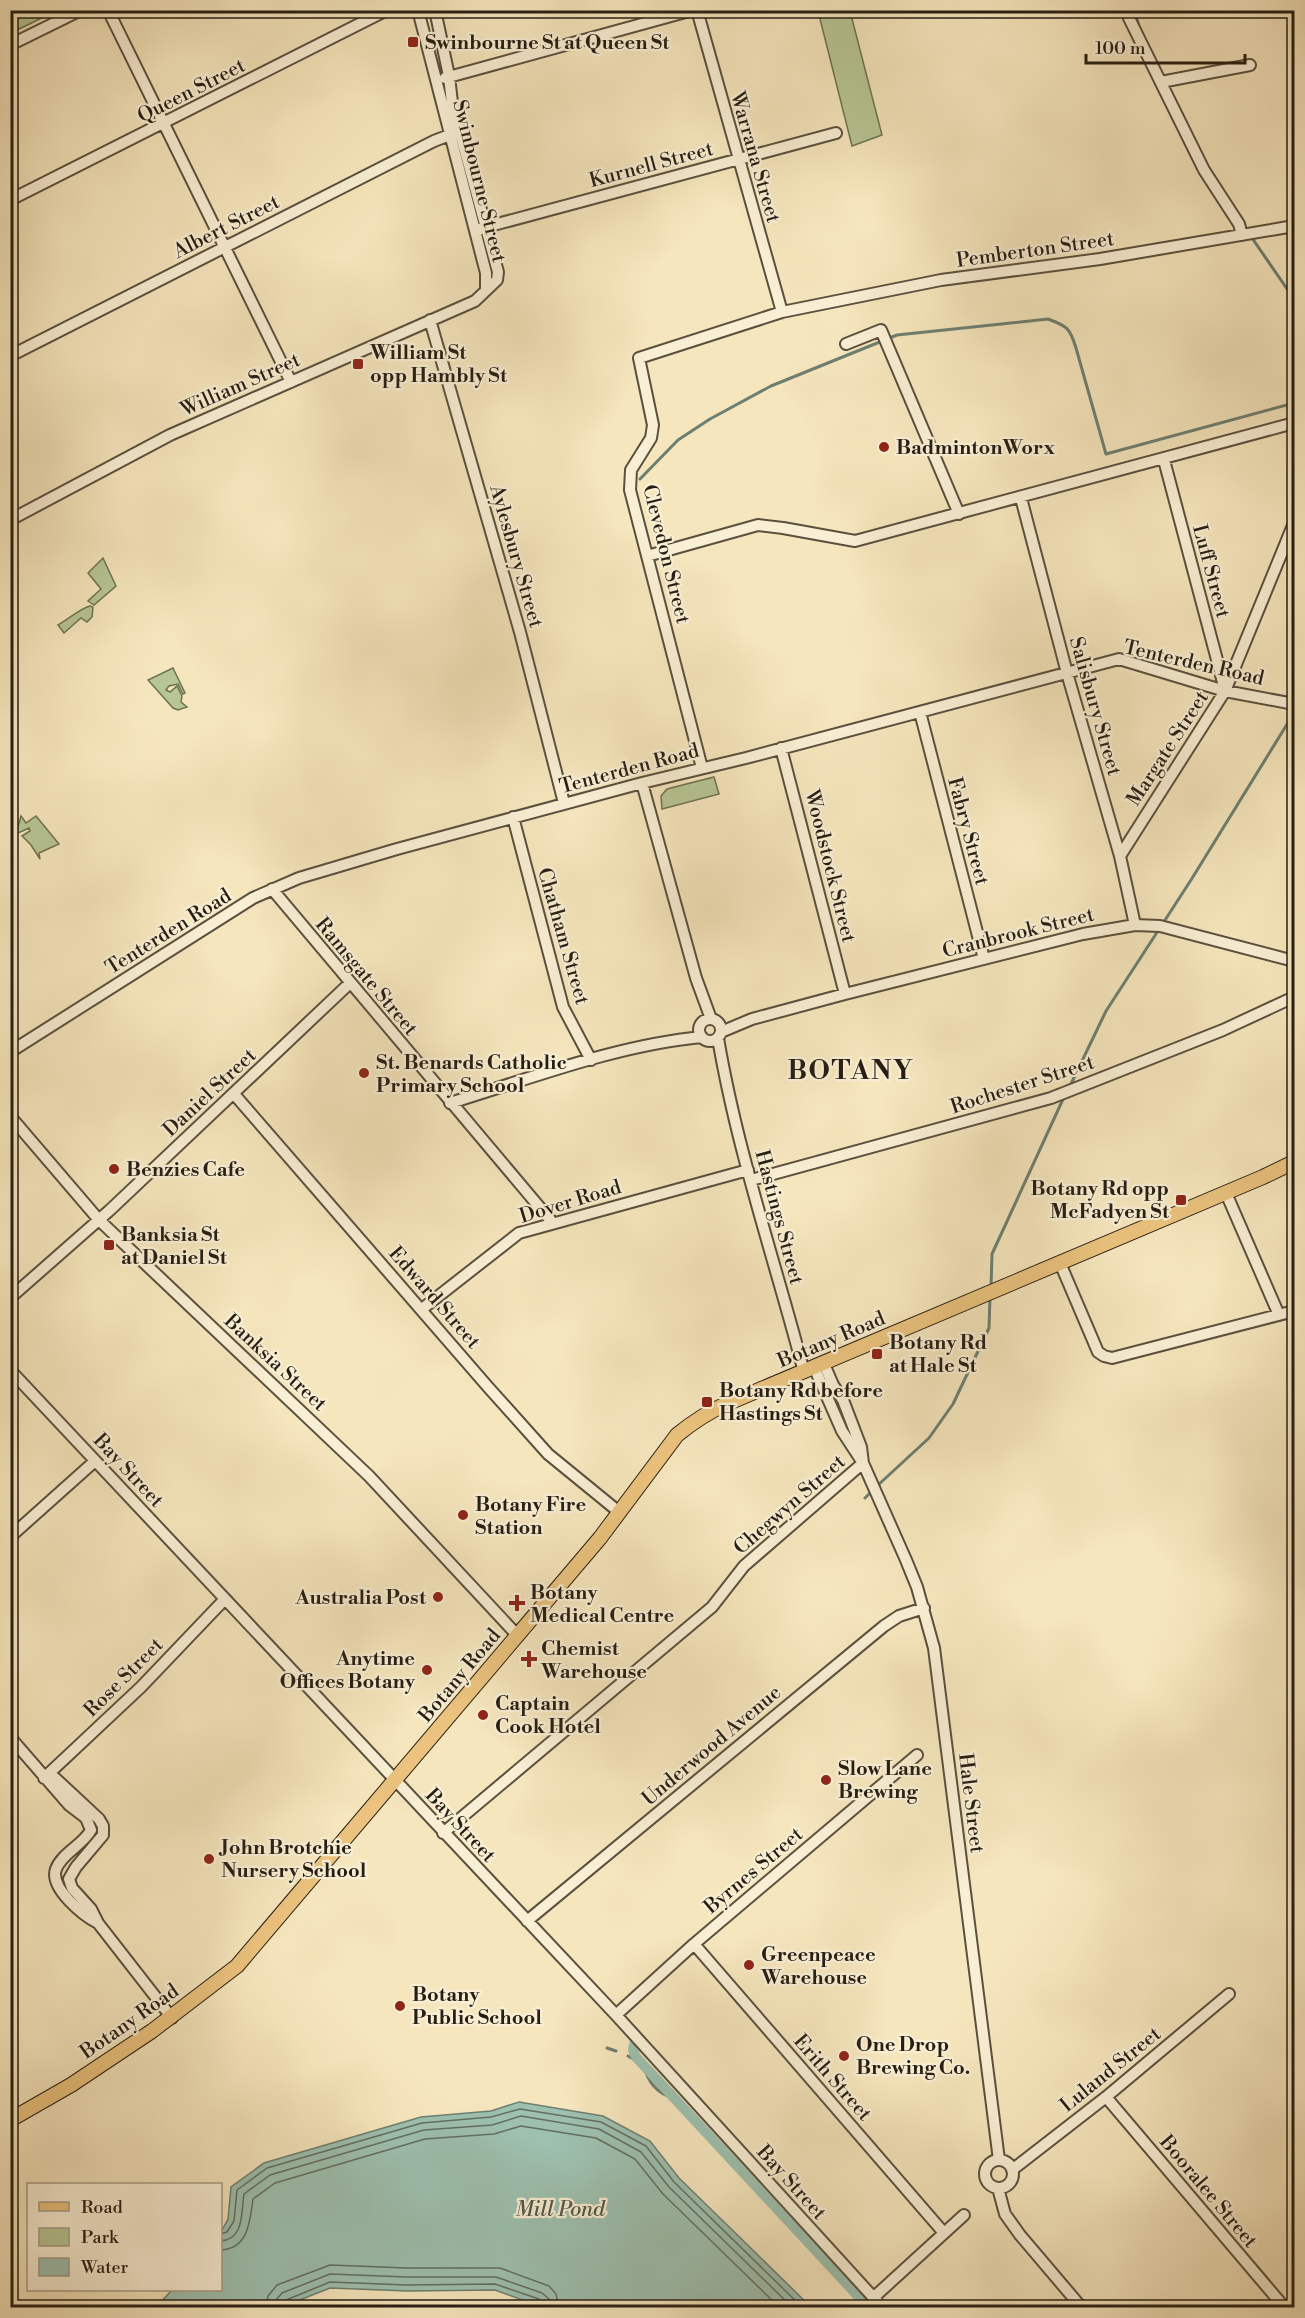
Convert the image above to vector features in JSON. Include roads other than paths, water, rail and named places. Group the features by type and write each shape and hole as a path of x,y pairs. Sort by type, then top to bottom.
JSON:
{"main road":[{"name":"Botany Road","path":"10,2120 71,2085 172,2018 237,1966 518,1636 688,1426 713,1410 1226,1193 1294,1162"}],"street":[{"path":"10,45 81,10"},
{"path":"108,10 291,382"},
{"name":"Queen Street","path":"10,200 387,10"},
{"name":"Swinbourne Street","path":"418,10 436,81 455,133 480,229 486,289"},
{"name":"Swinbourne Street","path":"435,10 449,76 455,133"},
{"path":"436,81 695,10"},
{"name":"Warrana Street","path":"695,10 782,312"},
{"path":"1130,10 1129,18 1204,170 1239,224 1242,235"},
{"path":"1161,82 1250,65"},
{"name":"Albert Street","path":"10,356 225,246 455,133"},
{"name":"Kurnell Street","path":"480,229 836,133"},
{"name":"Pemberton Street","path":"782,312 941,280 1100,259 1294,226"},
{"name":"William Street","path":"10,520 170,435 475,301 486,289"},
{"name":"Clevedon Street","path":"702,768 630,490 631,470 651,438 653,425 639,358 782,312"},
{"name":"Aylesbury Street","path":"430,320 520,632 564,803"},
{"path":"846,344 882,330 959,514"},
{"path":"647,556 758,525 855,541 1164,460 1294,423"},
{"name":"Luff Street","path":"1164,460 1225,691"},
{"name":"Salisbury Street","path":"1021,498 1066,673 1120,855 1135,925"},
{"name":"Margate Street","path":"1120,855 1225,691 1294,523"},
{"name":"Tenterden Road","path":"10,1052 253,898 272,889 299,878 564,803 1119,659 1225,691 1294,704"},
{"name":"Fabry Street","path":"920,712 984,959"},
{"name":"Woodstock Street","path":"782,748 845,994"},
{"name":"Hastings Street","path":"642,783 710,1030 724,1072 750,1175 814,1368"},
{"name":"Chatham Street","path":"513,817 563,1007 591,1060"},
{"name":"Ramsgate Street","path":"272,889 552,1222"},
{"name":"Cranbrook Street","path":"450,1103 591,1060 1083,934 1135,925 1160,927 1294,961"},
{"name":"Daniel Street","path":"10,1298 99,1220 350,983"},
{"name":"Rochester Street","path":"750,1175 1051,1098 1223,1030 1294,997"},
{"name":"Edward Street","path":"234,1094 548,1454 619,1512"},
{"name":"Banksia Street","path":"10,1116 99,1220 369,1476 518,1636"},
{"name":"Dover Road","path":"422,1309 519,1233 552,1222 750,1175"},
{"path":"1226,1193 1279,1315"},
{"path":"1060,1263 1098,1352 1112,1358 1294,1311"},
{"name":"Hale Street","path":"814,1368 842,1431 863,1463 906,1560 924,1608 934,1648 999,2160"},
{"name":"Bay Street","path":"10,1370 616,2015 883,2307"},
{"path":"10,1537 95,1461"},
{"name":"Chegwyn Street","path":"443,1833 712,1607 744,1566 863,1463"},
{"name":"Rose Street","path":"44,1778 141,1687 225,1599"},
{"name":"Underwood Avenue","path":"527,1921 816,1680 896,1618 924,1608"},
{"path":"10,1737 69,1805 86,1818 91,1830 87,1837 63,1860 56,1870 56,1877 63,1892 83,1915 98,1923"},
{"name":"Byrnes Street","path":"616,2015 694,1944 917,1755"},
{"path":"44,1778 55,1778 68,1787 103,1826 103,1834 69,1879 72,1888 91,1908 98,1923 172,2018"},
{"name":"Erith Street","path":"694,1944 944,2233"},
{"name":"Luland Street","path":"1012,2170 1106,2097 1229,1994"},
{"name":"Booralee Street","path":"1106,2097 1285,2307"},
{"path":"998,2188 1010,2183 1012,2170 1007,2163 999,2160 987,2166 985,2174 987,2182 998,2188 1005,2214 1020,2235 1083,2307"},
{"path":"873,2298 964,2215"}],"water":[{"name":"Mill Pond","path":"519,2102 603,2116 650,2141 679,2178 811,2307 544,2308 495,2290 407,2291 330,2288 282,2307 152,2307 158,2305 171,2291 222,2291 222,2230 228,2219 231,2187 264,2163 421,2117 491,2111"}],"waterway":[{"path":"1134,10 1140,29"},
{"path":"1250,235 1294,299"},
{"path":"640,479 678,440 710,419 771,386 897,335 1048,319 1064,326 1074,341 1106,454 1294,403"},
{"path":"1070,1086 1106,1011 1191,880 1294,713"},
{"path":"991,1288 992,1254 1064,1097"},
{"path":"877,1486 929,1438 953,1404 989,1328 990,1297"},
{"path":"865,1498 872,1491"},
{"path":"634,2044 633,2050 636,2057 869,2308"},
{"path":"607,2048 616,2051"},
{"path":"630,2050 636,2057"},
{"path":"628,2056 644,2065 648,2077 658,2090 674,2098"}],"place":[{"name":"Swinbourne St at Queen St","path":"413,42"},
{"name":"William St opp Hambly St","path":"358,364"},
{"name":"BadmintonWorx","path":"884,447"},
{"name":"St. Benards Catholic Primary School","path":"364,1073"},
{"name":"Benzies Cafe","path":"114,1169"},
{"name":"Botany Rd opp McFadyen St","path":"1181,1200"},
{"name":"Banksia St at Daniel St","path":"109,1245"},
{"name":"Botany Rd at Hale St","path":"877,1354"},
{"name":"Botany Rd before Hastings St","path":"707,1402"},
{"name":"Botany Fire Station","path":"463,1515"},
{"name":"Australia Post","path":"438,1597"},
{"name":"Botany Medical Centre","path":"517,1603"},
{"name":"Chemist Warehouse","path":"529,1659"},
{"name":"Anytime Offices Botany","path":"427,1670"},
{"name":"Captain Cook Hotel","path":"483,1715"},
{"name":"Slow Lane Brewing","path":"826,1780"},
{"name":"John Brotchie Nursery School","path":"209,1859"},
{"name":"Greenpeace Warehouse","path":"749,1965"},
{"name":"Botany Public School","path":"400,2006"},
{"name":"One Drop Brewing Co.","path":"844,2056"}],"district":[{"name":"BOTANY","path":"851,1070"}]}
